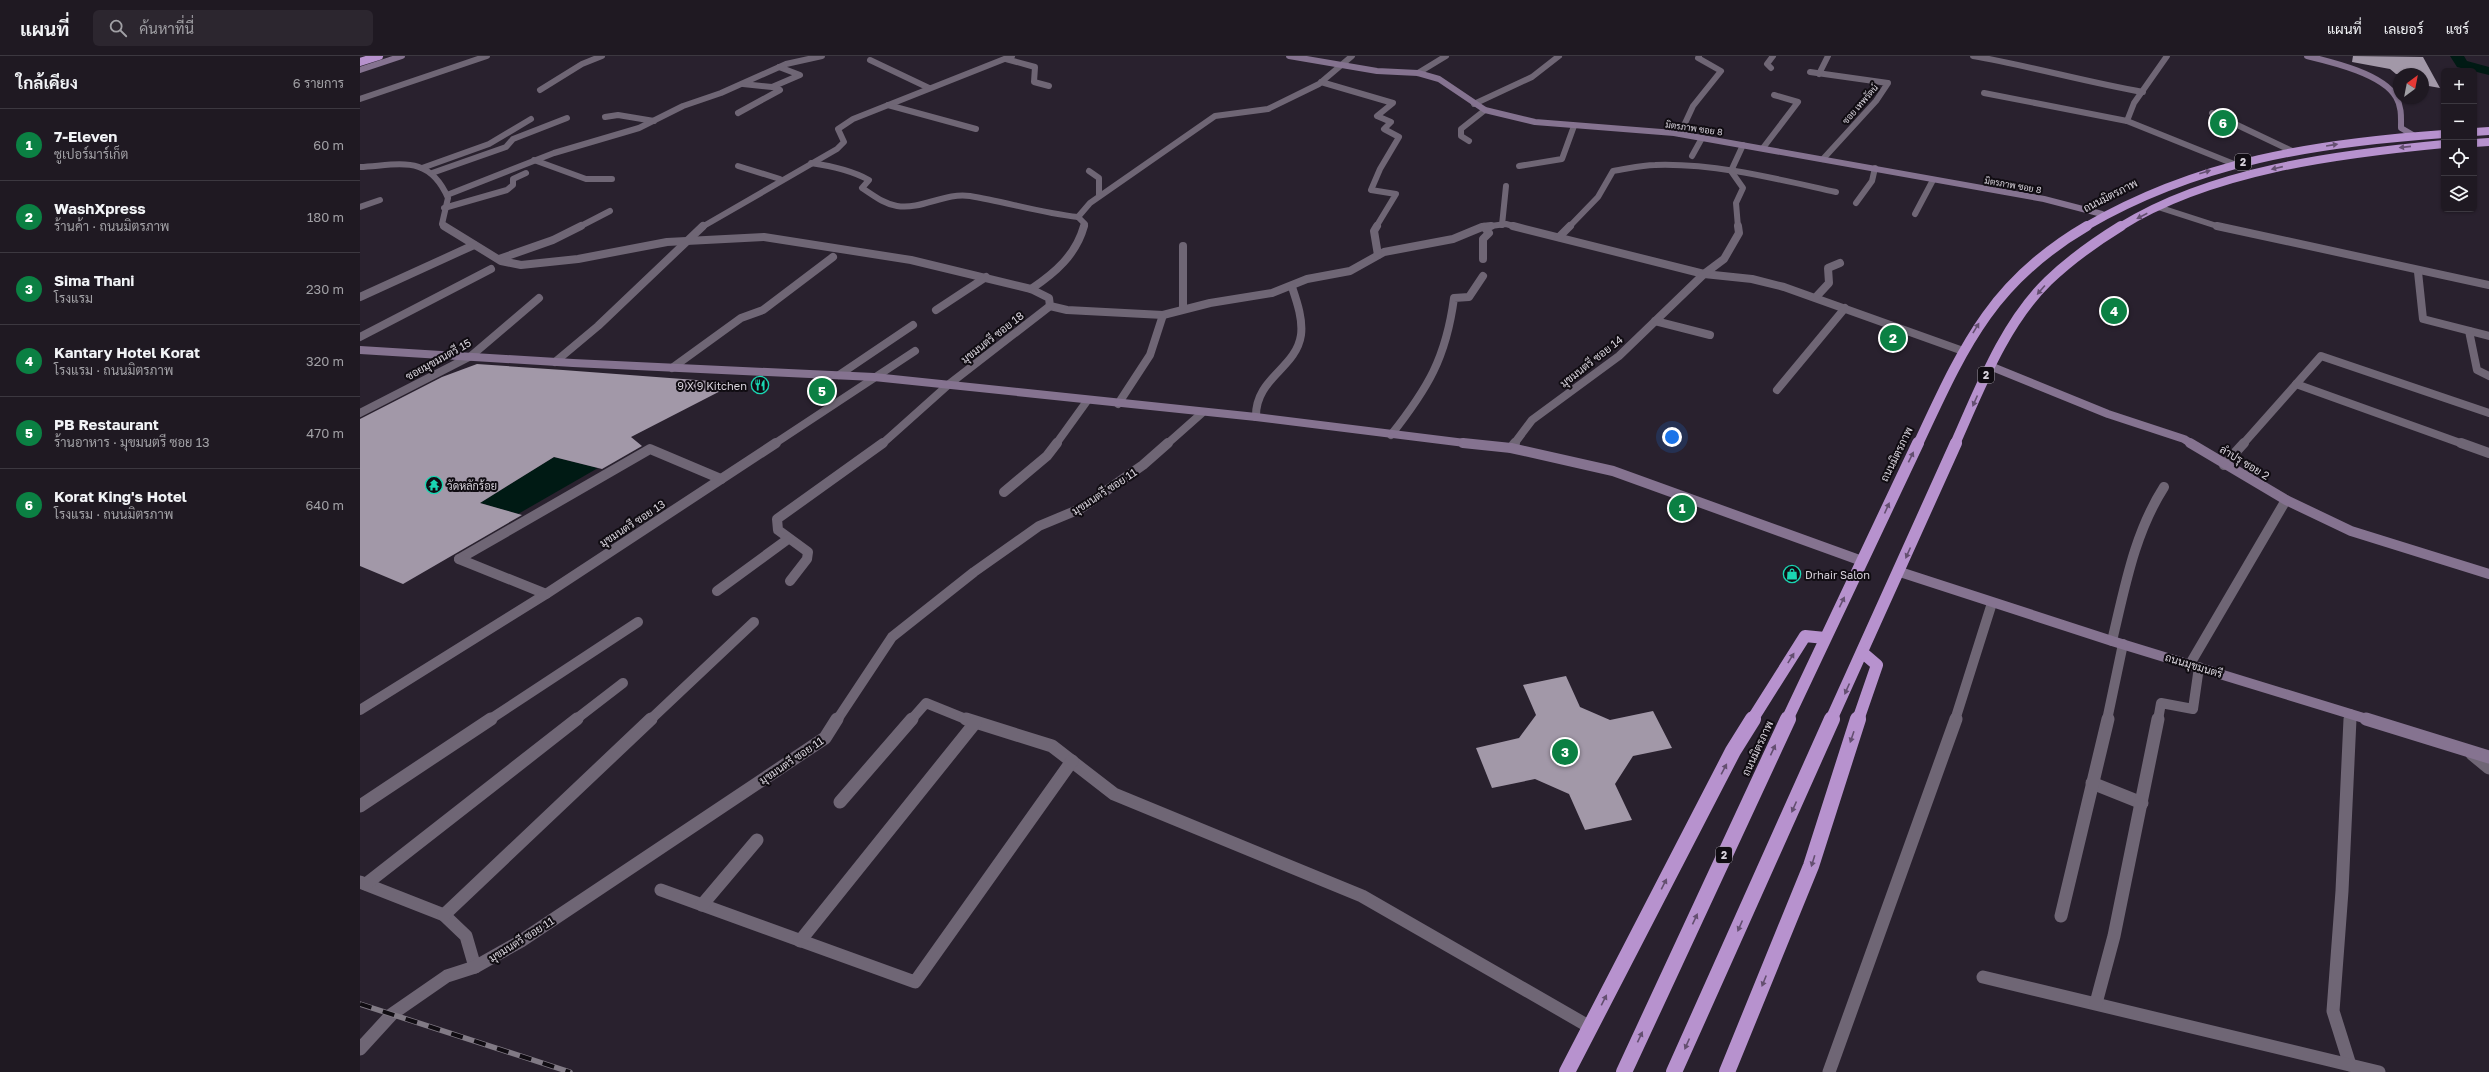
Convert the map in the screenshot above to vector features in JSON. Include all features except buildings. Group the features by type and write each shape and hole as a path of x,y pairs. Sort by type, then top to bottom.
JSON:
{"highway":[{"path":"360,62 379,56"},
{"path":"2477,132 2489,131"},
{"name":"ถนนมิตรภาพ","path":"1624,1072 1825,638 1963,351 1983,317 2000,294 2024,270 2057,243 2102,214 2174,182 2234,164 2292,151 2344,142 2413,135 2441,134"},
{"path":"2477,143 2489,142"},
{"name":"2","path":"1674,1072 1900,572 1990,366 2012,326 2049,280 2081,253 2108,234 2158,207 2226,182 2309,161 2361,152 2441,144"},
{"path":"1567,1072 1733,751 1805,636 1825,638"},
{"path":"1727,1072 1811,866 1837,781 1878,665 1863,653"}],"street":[{"path":"360,70 402,56"},
{"path":"360,99 487,56"},
{"path":"540,90 582,64 602,56"},
{"path":"447,195 534,160 631,131 682,106 743,84 779,67 822,56"},
{"name":"มิตรภาพ ซอย 8","path":"1289,56 1377,71 1418,74 1439,79 1485,110 1535,122 1680,134 1743,144 1933,180 2044,199 2102,214"},
{"path":"1078,217 1085,205 1099,195 1123,183 1133,173 1216,116 1268,109 1322,82 1339,65 1352,56"},
{"path":"1418,74 1446,56"},
{"path":"1474,104 1532,77 1559,56"},
{"path":"1680,134 1690,109 1720,74 1721,70 1718,67 1698,58 1699,56"},
{"path":"1771,68 1767,64 1773,56"},
{"path":"1819,74 1828,56"},
{"path":"1973,56 2032,66 2082,80 2143,92"},
{"path":"2127,121 2134,103 2167,56"},
{"path":"2307,56 2353,69 2395,94 2401,109 2401,128 2413,135"},
{"path":"555,362 598,326 704,225 780,180 837,149 844,142 838,129 854,119 1009,57 1035,68 1034,82 1049,86"},
{"path":"870,60 929,88"},
{"path":"772,87 800,75 779,67"},
{"name":"ซอย เทพรัตน์","path":"1810,72 1888,83 1876,101 1823,158"},
{"path":"1322,82 1393,103 1378,116 1391,122 1384,129 1399,137 1371,190 1396,194 1374,231 1378,255"},
{"path":"738,113 780,90 772,87 743,84"},
{"path":"1984,93 2127,121 2234,164"},
{"path":"1763,148 1798,102 1774,95"},
{"path":"888,105 976,129"},
{"path":"1469,141 1461,136 1461,129 1485,110"},
{"path":"2212,113 2292,151"},
{"path":"605,117 618,115 654,121"},
{"path":"432,173 506,147 513,139 567,118"},
{"path":"422,168 489,144 531,119"},
{"path":"1519,166 1562,159 1574,126"},
{"path":"1692,156 1702,138"},
{"path":"1731,170 1743,144"},
{"path":"534,160 586,179 612,180"},
{"path":"811,163 834,166 861,175 869,180 862,188 881,201 897,206 913,206 947,197 968,196 1048,214 1078,217 1085,224 1079,241 1064,264 1031,289"},
{"path":"360,167 411,164 437,176 448,198 444,208 442,224 474,246 499,259 521,265 578,260 644,244 689,239 764,237 911,260 986,277 1031,289 1049,298 1050,306 1067,310 1133,315 1163,315 1183,309 1272,294 1292,287 1308,279 1350,270 1378,255 1453,240 1484,227 1506,224 1704,274 1752,279 1816,297 1963,351"},
{"path":"1559,237 1598,197 1613,172 1653,165 1688,166 1731,170 1836,192"},
{"path":"738,166 780,180"},
{"path":"1856,203 1872,180 1875,168"},
{"path":"1089,170 1099,178 1099,195"},
{"name":"มุขมนตรี ซอย 14","path":"1511,448 1532,420 1619,356 1704,274 1724,259 1739,233 1736,203 1743,188 1731,170"},
{"path":"444,208 507,190 513,185 513,179 526,173"},
{"path":"1915,214 1933,180"},
{"path":"1502,225 1506,186"},
{"path":"360,207 380,200"},
{"path":"2158,207 2194,220 2248,234 2418,272 2489,285"},
{"path":"499,259 553,240 610,211"},
{"path":"1484,227 1490,233 1483,239 1484,259"},
{"path":"360,297 474,246"},
{"path":"1183,246 1183,309"},
{"path":"672,368 741,318 763,310 833,257"},
{"path":"1816,297 1829,283 1828,268 1840,263"},
{"path":"360,337 490,269"},
{"path":"2418,272 2423,319 2489,336"},
{"path":"1391,436 1410,411 1438,367 1448,339 1454,298 1468,297 1483,276"},
{"path":"936,310 986,277"},
{"path":"1256,417 1261,390 1289,358 1300,342 1300,312 1292,287"},
{"name":"ซอยมุขมนตรี 15","path":"360,413 470,356 539,298"},
{"name":"มุขมนตรี ซอย 18","path":"788,539 778,530 777,519 887,440 948,385 1050,306"},
{"path":"1777,390 1846,308"},
{"path":"1118,404 1150,355 1163,315"},
{"path":"1655,320 1710,335"},
{"path":"839,375 912,325"},
{"path":"2469,331 2477,370 2489,376"},
{"path":"360,350 555,362 874,377 1087,401 1256,417 1391,436 1511,448 1620,473 1862,561"},
{"name":"มุขมนตรี ซอย 13","path":"360,710 546,594 915,351"},
{"path":"2224,464 2321,356 2489,413"},
{"name":"ลำปรุ ซอย 2","path":"1990,366 2108,414 2184,439 2286,500 2351,531 2489,574"},
{"path":"2296,384 2489,453"},
{"path":"1004,492 1047,456 1056,441 1087,401"},
{"name":"มุขมนตรี ซอย 11","path":"360,1049 392,1014 447,976 475,967 521,941 825,738 892,637 974,572 1039,526 1080,509 1143,465 1202,413"},
{"path":"546,594 458,558 650,449 721,479"},
{"path":"2112,641 2137,540 2145,518 2164,487"},
{"path":"2096,1004 2114,936 2161,703 2193,709 2195,665 2286,500"},
{"path":"717,591 788,539 808,552 807,559 790,581"},
{"name":"ถนนมุขมนตรี","path":"1900,572 2112,641 2195,665 2489,757"},
{"path":"1830,1072 1966,691 1992,603"},
{"path":"360,806 638,622"},
{"path":"444,915 754,622"},
{"path":"2061,916 2123,644"},
{"path":"363,883 623,683"},
{"path":"840,802 926,703 975,723 1052,746 1114,794 1362,896 1590,1027"},
{"path":"2350,714 2342,892 2333,1011 2350,1066"},
{"path":"800,941 975,723"},
{"path":"2469,751 2489,768"},
{"path":"661,890 915,982 1072,761"},
{"path":"2092,783 2142,803"},
{"path":"702,905 757,840"},
{"path":"363,883 444,915 466,936 475,967"},
{"path":"1983,977 2379,1072"}],"shaded area":[{"path":"554,457 598,468 518,514 480,503"}],"waterway":[{"path":"2457,56 2462,64 2489,71"}],"railway":[{"path":"360,1004 570,1072"}],"place":[{"name":"Korat King's Hotel","path":"2223,123"},
{"name":"Kantary Hotel Korat","path":"2114,311"},
{"name":"WashXpress","path":"1893,338"},
{"name":"9 X 9 Kitchen","path":"760,385"},
{"name":"PB Restaurant","path":"822,391"},
{"name":"วัดหลักร้อย","path":"434,485"},
{"name":"7-Eleven","path":"1682,508"},
{"name":"Drhair Salon","path":"1792,574"},
{"name":"Sima Thani","path":"1565,752"}]}
